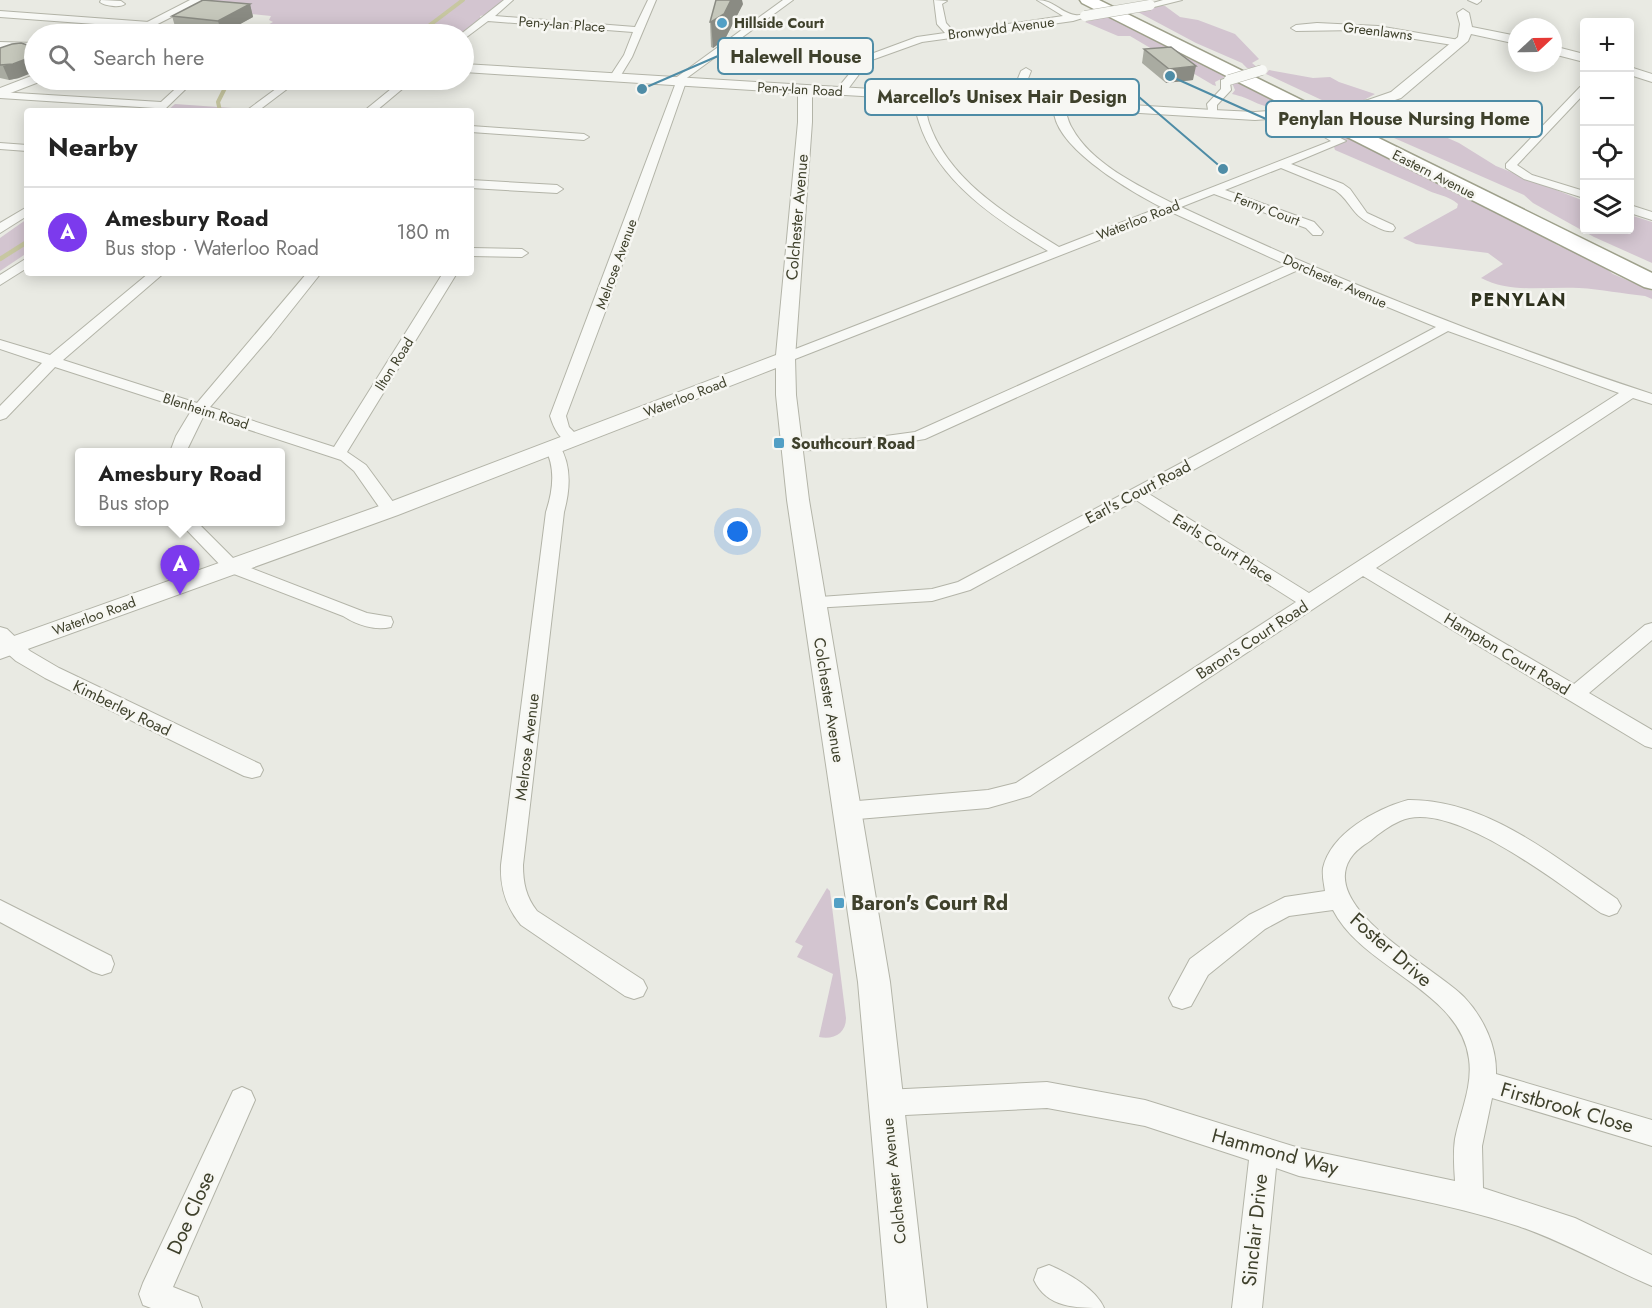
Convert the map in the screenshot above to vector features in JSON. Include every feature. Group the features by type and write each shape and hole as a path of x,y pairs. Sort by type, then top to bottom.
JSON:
{"highway":[{"name":"Eastern Avenue","path":"1104,0 1652,270"},
{"name":"Eastern Avenue","path":"1086,8 1652,282"}],"street":[{"path":"151,24 199,0"},
{"path":"474,28 509,0"},
{"path":"614,78 652,0"},
{"path":"678,82 789,0"},
{"path":"1041,0 1073,18"},
{"name":"Bronwydd Avenue","path":"841,91 863,62 869,58 920,39 1073,18 1086,8 1150,5 1178,0"},
{"path":"1475,0 1463,13 1465,15 1463,36 1508,40"},
{"path":"943,1 937,2 940,20 951,34"},
{"path":"104,2 121,4"},
{"path":"0,14 135,24"},
{"name":"Pen-y-lan Place","path":"486,18 639,30"},
{"name":"Greenlawns","path":"1296,28 1357,26 1463,36"},
{"name":"Pen-y-lan Road","path":"474,69 1262,116 1371,104 1396,95 1463,36"},
{"path":"0,46 24,47"},
{"path":"0,55 24,49"},
{"path":"1562,52 1580,57"},
{"path":"1213,114 1212,104 1226,90 1225,82 1264,66"},
{"path":"1014,101 1026,71"},
{"path":"1632,72 1652,78"},
{"name":"Melrose Avenue","path":"634,988 529,918 519,907 512,893 512,865 555,512 558,504 559,456 563,444 558,416 603,299 678,82"},
{"path":"0,94 24,83"},
{"path":"0,94 160,108 179,90"},
{"path":"255,108 280,90"},
{"path":"373,108 395,90"},
{"name":"Colchester Avenue","path":"805,90 805,122 785,358 791,448 813,602 874,982 907,1308"},
{"path":"1580,93 1510,166 1514,170 1580,194"},
{"path":"919,95 922,116 931,140 945,162 992,208 1057,251"},
{"name":"Dorchester Avenue","path":"1059,104 1064,123 1086,152 1126,182 1170,207 1298,265 1446,327 1652,399"},
{"path":"474,129 584,137"},
{"name":"Waterloo Road","path":"3,643 232,567 390,510 1340,141 1316,129"},
{"path":"0,146 24,148"},
{"path":"1280,164 1344,190 1363,216 1389,228"},
{"path":"474,184 557,189"},
{"name":"Ferny Court","path":"1214,190 1310,225 1317,232"},
{"path":"9,210 24,212"},
{"path":"1634,210 1651,214"},
{"path":"0,229 24,214"},
{"path":"474,252 522,253"},
{"path":"0,281 24,264"},
{"path":"791,448 900,440 918,436 1298,265"},
{"path":"0,415 52,361 153,276"},
{"path":"180,448 189,425 201,409 272,327 312,276"},
{"name":"Ilton Road","path":"338,454 448,276"},
{"name":"Earl's Court Road","path":"813,602 932,595 964,586 1446,327"},
{"name":"Blenheim Road","path":"0,344 338,454 354,461 390,510"},
{"name":"Baron's Court Road","path":"846,811 988,799 1022,790 1631,392"},
{"name":"Earls Court Place","path":"1136,493 1310,602"},
{"path":"192,526 232,567 350,612 362,619 384,622"},
{"name":"Hampton Court Road","path":"1363,568 1652,740"},
{"path":"1575,694 1652,630"},
{"name":"Kimberley Road","path":"3,643 104,700 252,770"},
{"name":"Foster Drive","path":"1470,1198 1468,1145 1483,1083 1481,1050 1462,1012 1449,999 1357,926 1339,899 1334,883 1335,868 1340,854 1350,843 1398,811 1433,808 1457,813 1503,837 1609,906"},
{"path":"1182,998 1199,967 1271,913 1301,903 1339,899"},
{"path":"0,910 102,964"},
{"name":"Firstbrook Close","path":"1483,1083 1652,1133"},
{"name":"Hammond Way","path":"885,1103 1047,1095 1145,1113 1264,1153 1470,1198 1535,1217 1575,1233 1652,1271"},
{"name":"Doe Close","path":"187,1308 154,1294 242,1100"},
{"name":"Sinclair Drive","path":"1247,1308 1264,1153"},
{"path":"1049,1280 1089,1308"}],"shaded area":[{"path":"210,0 508,0 490,11 490,14 480,16 481,20 474,25 270,24 273,22 269,20 271,16 234,12"},
{"path":"1157,5 1165,6 1180,17 1198,20 1235,34 1259,59 1252,63 1258,68 1247,68 1242,63 1196,43 1136,11"},
{"path":"1109,17 1227,76 1215,82 1216,86 1213,85 1130,36 1118,36 1085,22"},
{"path":"1269,70 1313,78 1330,77 1375,94 1364,100 1326,102 1266,74"},
{"path":"1237,82 1285,107 1269,107 1232,94 1235,90 1232,83"},
{"path":"175,104 232,108 170,108"},
{"path":"1350,115 1423,127 1459,143 1496,166 1580,199 1580,229 1533,203 1524,195 1349,117"},
{"path":"1311,121 1316,124 1313,131 1331,128 1527,227 1559,246 1571,249 1600,264 1613,274 1652,291 1652,299 1645,296 1587,289 1505,286 1481,278 1503,264 1488,253 1416,244 1403,238 1457,208 1458,204 1335,150 1334,147 1337,144 1334,140 1305,131 1265,123"},
{"path":"1634,216 1652,222 1652,263 1589,234 1634,234"},
{"path":"24,221 24,255 0,271 0,238"},
{"path":"827,888 830,891 846,1018 844,1028 838,1035 824,1038 819,1037 833,974 797,957 803,946 795,942"}],"building":[{"path":"203,0 250,4 218,21 172,16"},
{"path":"716,0 731,0 724,14 710,22"},
{"path":"12,44 24,44 24,60 0,65 0,48"},
{"path":"1171,47 1196,66 1169,69 1144,49"}],"waterway":[{"path":"431,24 463,0"},
{"path":"219,108 218,102 224,90"},
{"path":"0,259 24,244"}],"place":[{"name":"Hillside Court","path":"722,23"},
{"name":"Penylan House Nursing Home","path":"1170,76"},
{"name":"Halewell House","path":"642,89"},
{"name":"Marcello's Unisex Hair Design","path":"1223,169"},
{"name":"Southcourt Road","path":"779,443"},
{"name":"Amesbury Road","path":"180,595"},
{"name":"Baron's Court Rd","path":"839,903"}],"district":[{"name":"PENYLAN","path":"1519,300"}]}
